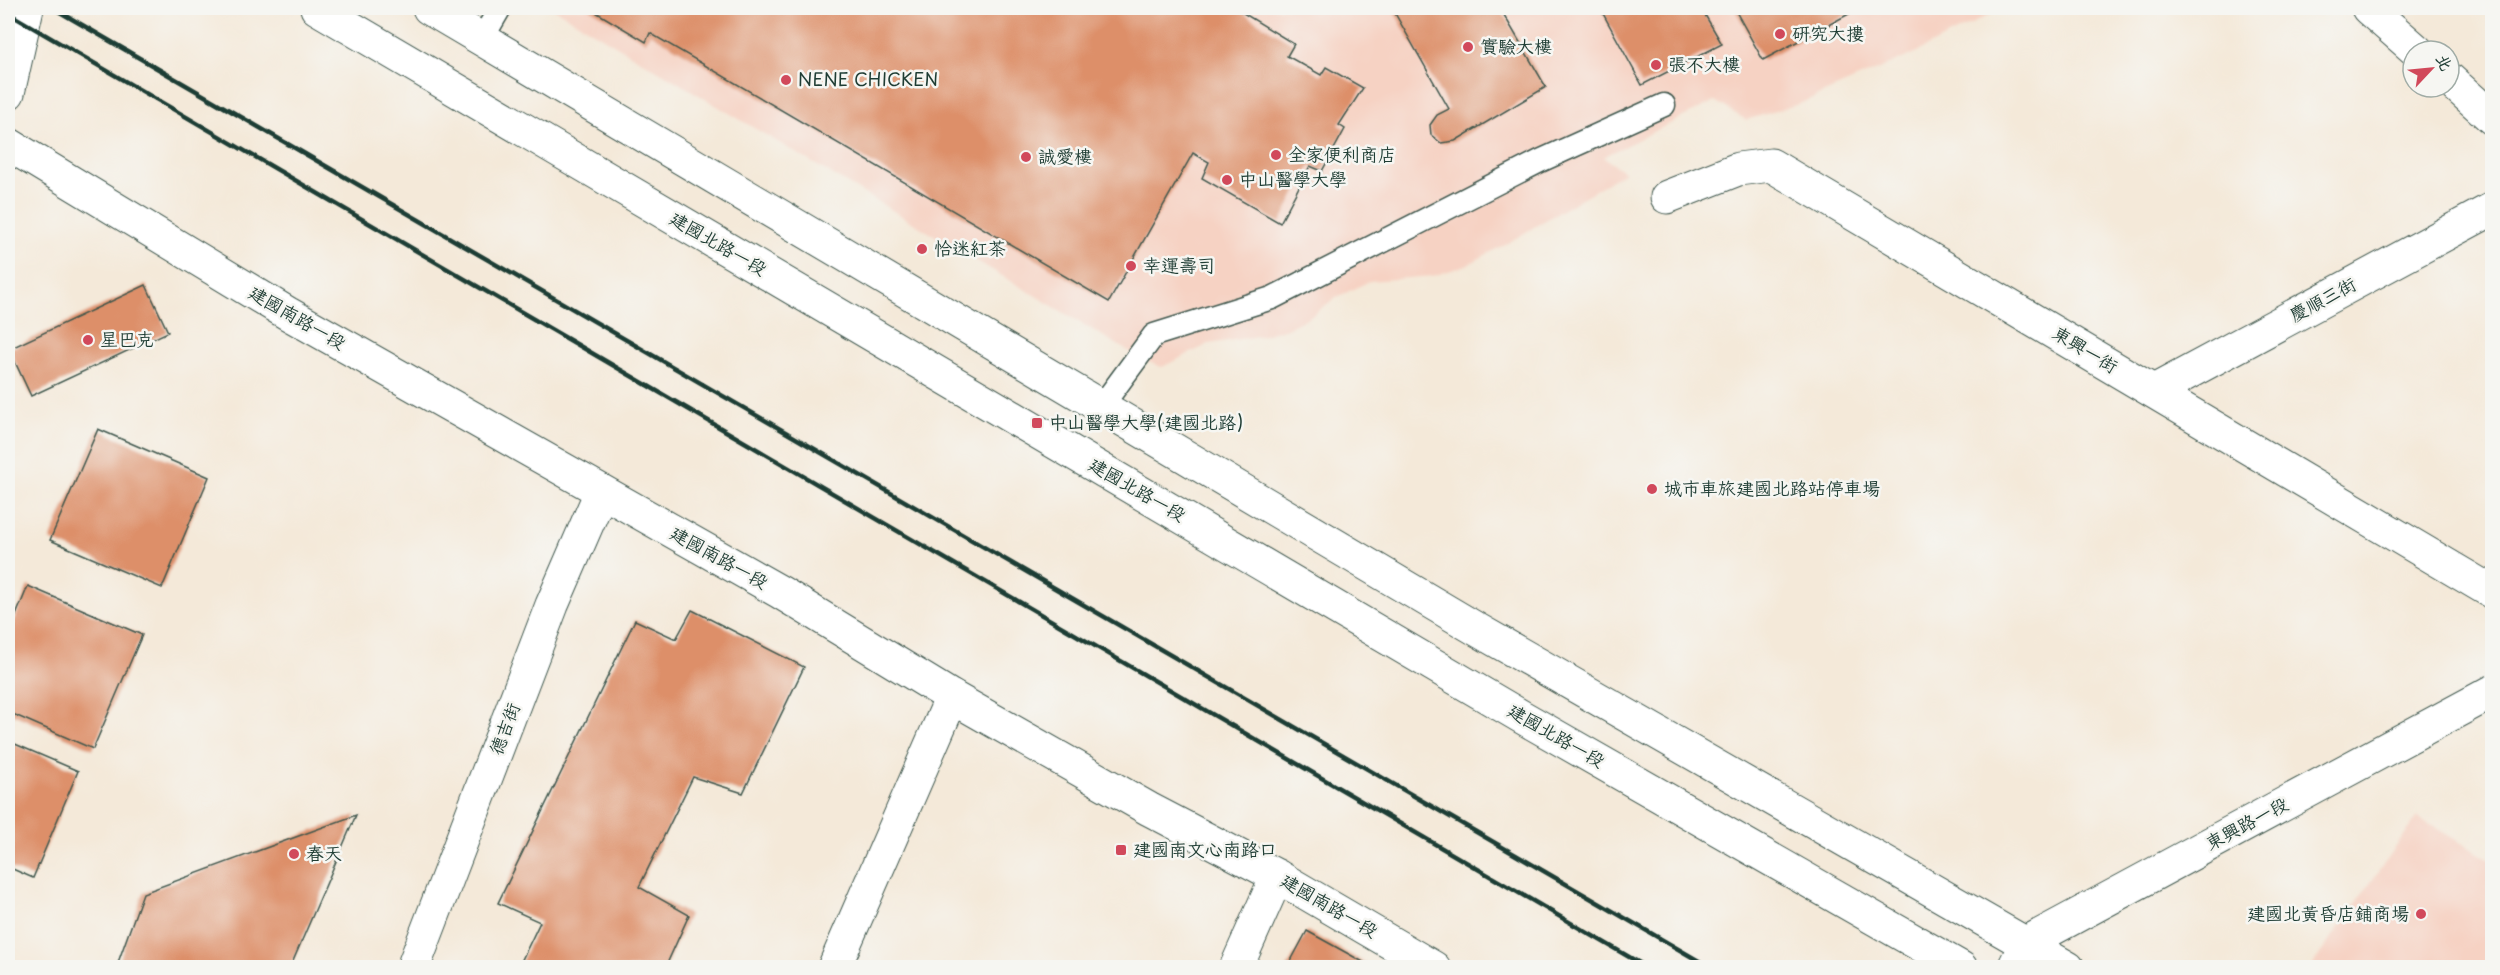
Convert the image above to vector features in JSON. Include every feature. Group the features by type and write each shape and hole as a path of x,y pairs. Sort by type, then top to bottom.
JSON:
{"street":[{"path":"8,93 27,8"},
{"name":"建國北路一段","path":"317,8 1522,717 1961,968"},
{"path":"2368,8 2403,39"},
{"path":"444,11 482,39 1478,630 2020,955 2068,968"},
{"path":"2461,90 2493,118"},
{"name":"建國南路一段","path":"8,144 287,313 780,592 952,698 1149,809 1277,876 1434,968"},
{"name":"東興一街","path":"1667,197 1738,169 1770,165 2493,592"},
{"name":"慶順三街","path":"2154,391 2493,209"},
{"name":"德吉街","path":"413,968 552,605 601,492"},
{"name":"東興路一段","path":"2020,955 2493,692"},
{"path":"834,968 952,698"},
{"path":"1236,968 1277,876"}],"lane":[{"path":"482,39 500,8"},
{"path":"1101,407 1154,335 1272,298 1540,161 1664,105"}],"shaded area":[{"name":"中山醫學大學","path":"553,8 2003,8 1909,56 1799,104 1746,120 1715,101 1603,157 1625,172 1467,265 1433,276 1370,281 1335,298 1314,314 1290,327 1264,335 1209,344 1162,367 1143,360"},
{"name":"建國北黃昏店鋪商場","path":"2417,817 2492,861 2492,967 2311,967"}],"building":[{"name":"誠愛樓","path":"589,8 1235,8 1294,44 1287,56 1321,75 1326,67 1363,88 1339,125 1345,129 1322,171 1310,166 1280,223 1202,178 1209,162 1193,153 1109,302 650,33 646,42"},
{"name":"實驗大樓","path":"1392,8 1500,8 1546,87 1455,141 1441,143 1431,135 1430,125 1437,115 1449,109"},
{"name":"張不大樓","path":"1600,8 1701,8 1722,44 1642,85"},
{"name":"研究大摟","path":"1734,8 1860,8 1763,60"},
{"name":"星巴克","path":"146,285 168,332 31,396 9,349"},
{"path":"98,429 209,477 162,588 50,540"},
{"path":"28,586 142,635 93,749 8,712 8,635"},
{"path":"692,610 804,667 743,793 693,777 639,887 689,915 665,968 518,968 540,922 498,903 635,620 676,639"},
{"path":"8,741 78,771 33,878 8,867"},
{"name":"春天","path":"356,815 290,968 116,968 143,893"},
{"path":"1307,931 1374,968 1287,968"}],"railway":[{"path":"53,8 1711,968"},
{"path":"8,13 1648,968"}],"place":[{"name":"研究大摟","path":"1780,34"},
{"name":"實驗大樓","path":"1468,47"},
{"name":"張不大樓","path":"1656,65"},
{"name":"NENE CHICKEN","path":"786,80"},
{"name":"全家便利商店","path":"1276,155"},
{"name":"誠愛樓","path":"1026,157"},
{"name":"中山醫學大學","path":"1227,180"},
{"name":"恰迷紅茶","path":"922,249"},
{"name":"幸運壽司","path":"1131,266"},
{"name":"星巴克","path":"88,340"},
{"name":"中山醫學大學(建國北路)","path":"1037,423"},
{"name":"城市車旅建國北路站停車場","path":"1652,489"},
{"name":"建國南文心南路口","path":"1121,850"},
{"name":"春天","path":"294,854"},
{"name":"建國北黃昏店鋪商場","path":"2421,914"}]}
